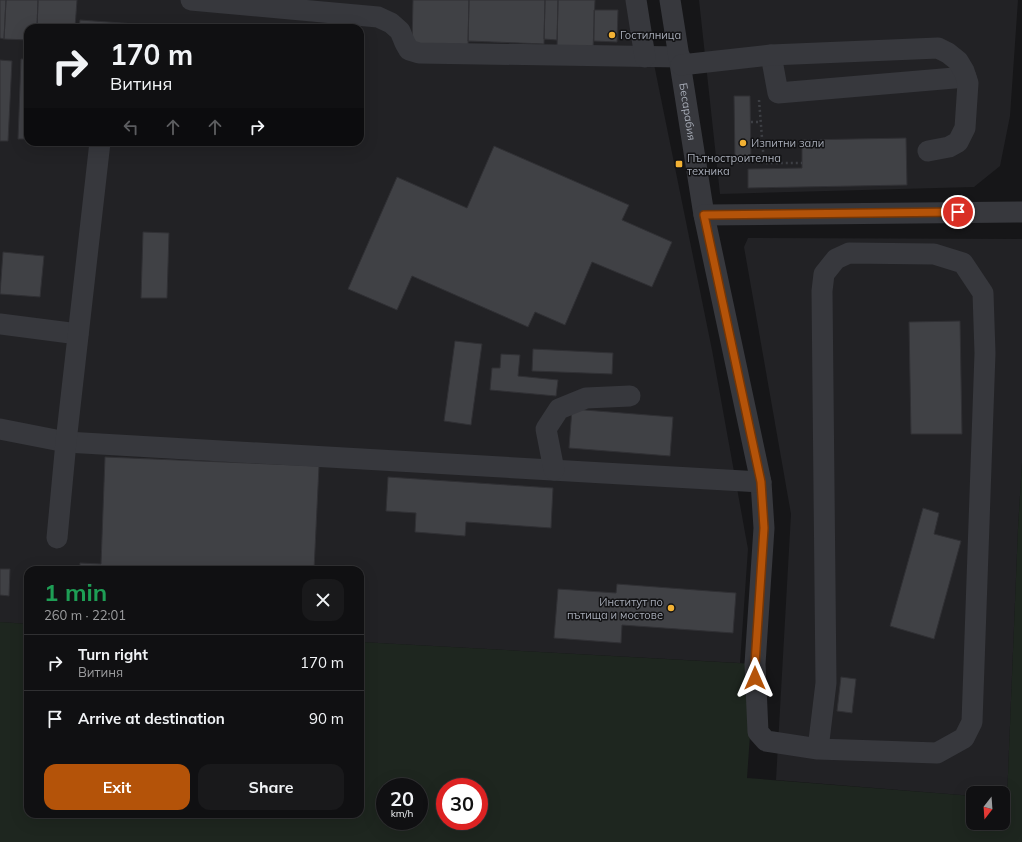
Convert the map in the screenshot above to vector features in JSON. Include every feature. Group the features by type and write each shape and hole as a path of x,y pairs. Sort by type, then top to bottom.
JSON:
{"street":[{"path":"191,0 378,17 391,23 400,31 409,50 419,53 646,57 680,61 771,55 938,48 948,53 958,61 966,77 968,83 965,128 958,142 949,147 928,151"},
{"path":"636,0 646,57"},
{"name":"Бесарабия","path":"670,0 704,215 761,482 764,528 755,664 758,732 766,741 818,749"},
{"path":"771,55 778,93 966,77"},
{"path":"57,538 66,442 100,146"},
{"path":"704,215 1022,212"},
{"path":"849,253 934,254 963,262 982,293 985,353 972,722 964,738 937,753 818,749 826,683 822,291 824,274 836,259 849,253"},
{"path":"0,324 78,334"},
{"path":"554,470 546,429 559,409 586,398 630,396"},
{"path":"0,430 66,442 761,482"}],"path":[{"path":"758,93 764,163 802,163"},
{"path":"751,122 761,122"}],"shaded area":[{"path":"0,0 641,0 712,350 748,549 740,663 364,642 364,566 24,566 24,624 0,622"},
{"path":"699,0 1018,0 1010,116 1000,166 974,187 720,194"},
{"path":"748,238 1022,239 1022,463 1008,786 966,786 966,795 776,780 791,514 744,247"},
{"path":"1022,463 1022,842 0,842 0,622 24,624 24,818 364,818 364,642 755,664 747,778 966,795 966,830 1010,830 1010,786 1008,786"}],"building":[{"path":"0,0 6,0 4,39 0,38"},
{"path":"6,0 38,0 37,24 24,24 24,40 4,39"},
{"path":"38,0 77,0 75,24 37,24"},
{"path":"413,0 469,0 468,47 412,44"},
{"path":"469,0 545,0 544,44 468,41"},
{"path":"545,0 558,0 557,40 544,39"},
{"path":"558,0 595,0 593,50 557,49"},
{"path":"594,10 618,10 617,42 594,41"},
{"path":"80,20 135,24 80,24"},
{"path":"21,59 24,59 24,139 18,139"},
{"path":"0,60 12,61 8,141 0,141"},
{"name":"Изпитни зали","path":"734,96 750,96 751,163 735,163"},
{"path":"906,138 907,185 748,188 748,169 802,168 802,140"},
{"path":"494,146 629,205 622,220 672,242 652,287 592,262 565,325 535,312 528,327 412,276 397,310 348,289 397,177 467,208"},
{"path":"143,232 169,233 167,298 141,298"},
{"path":"3,252 44,256 40,297 0,294"},
{"path":"960,321 962,434 911,434 909,322"},
{"path":"455,341 482,344 471,425 444,421"},
{"path":"533,349 613,353 612,374 532,371"},
{"path":"501,354 520,355 518,376 558,380 556,396 490,390 492,368 500,368"},
{"path":"572,409 673,417 670,456 569,448"},
{"path":"105,457 319,466 314,566 80,566 80,563 101,564"},
{"path":"388,477 553,488 551,528 466,522 465,536 415,532 416,513 386,511"},
{"path":"923,508 939,513 934,534 961,541 934,639 890,626"},
{"path":"0,569 10,569 9,596 0,595"},
{"path":"617,584 736,593 733,633 622,625 621,643 554,638 558,589 616,593"},
{"path":"841,677 856,679 852,713 837,711"}],"place":[{"name":"Гостилница","path":"612,35"},
{"name":"Изпитни зали","path":"743,143"},
{"name":"Пътностроителна техника","path":"679,164"},
{"name":"Институт по пътища и мостове","path":"671,608"}],"route":[{"path":"755,678 764,528 761,482 704,215 958,212"}]}
